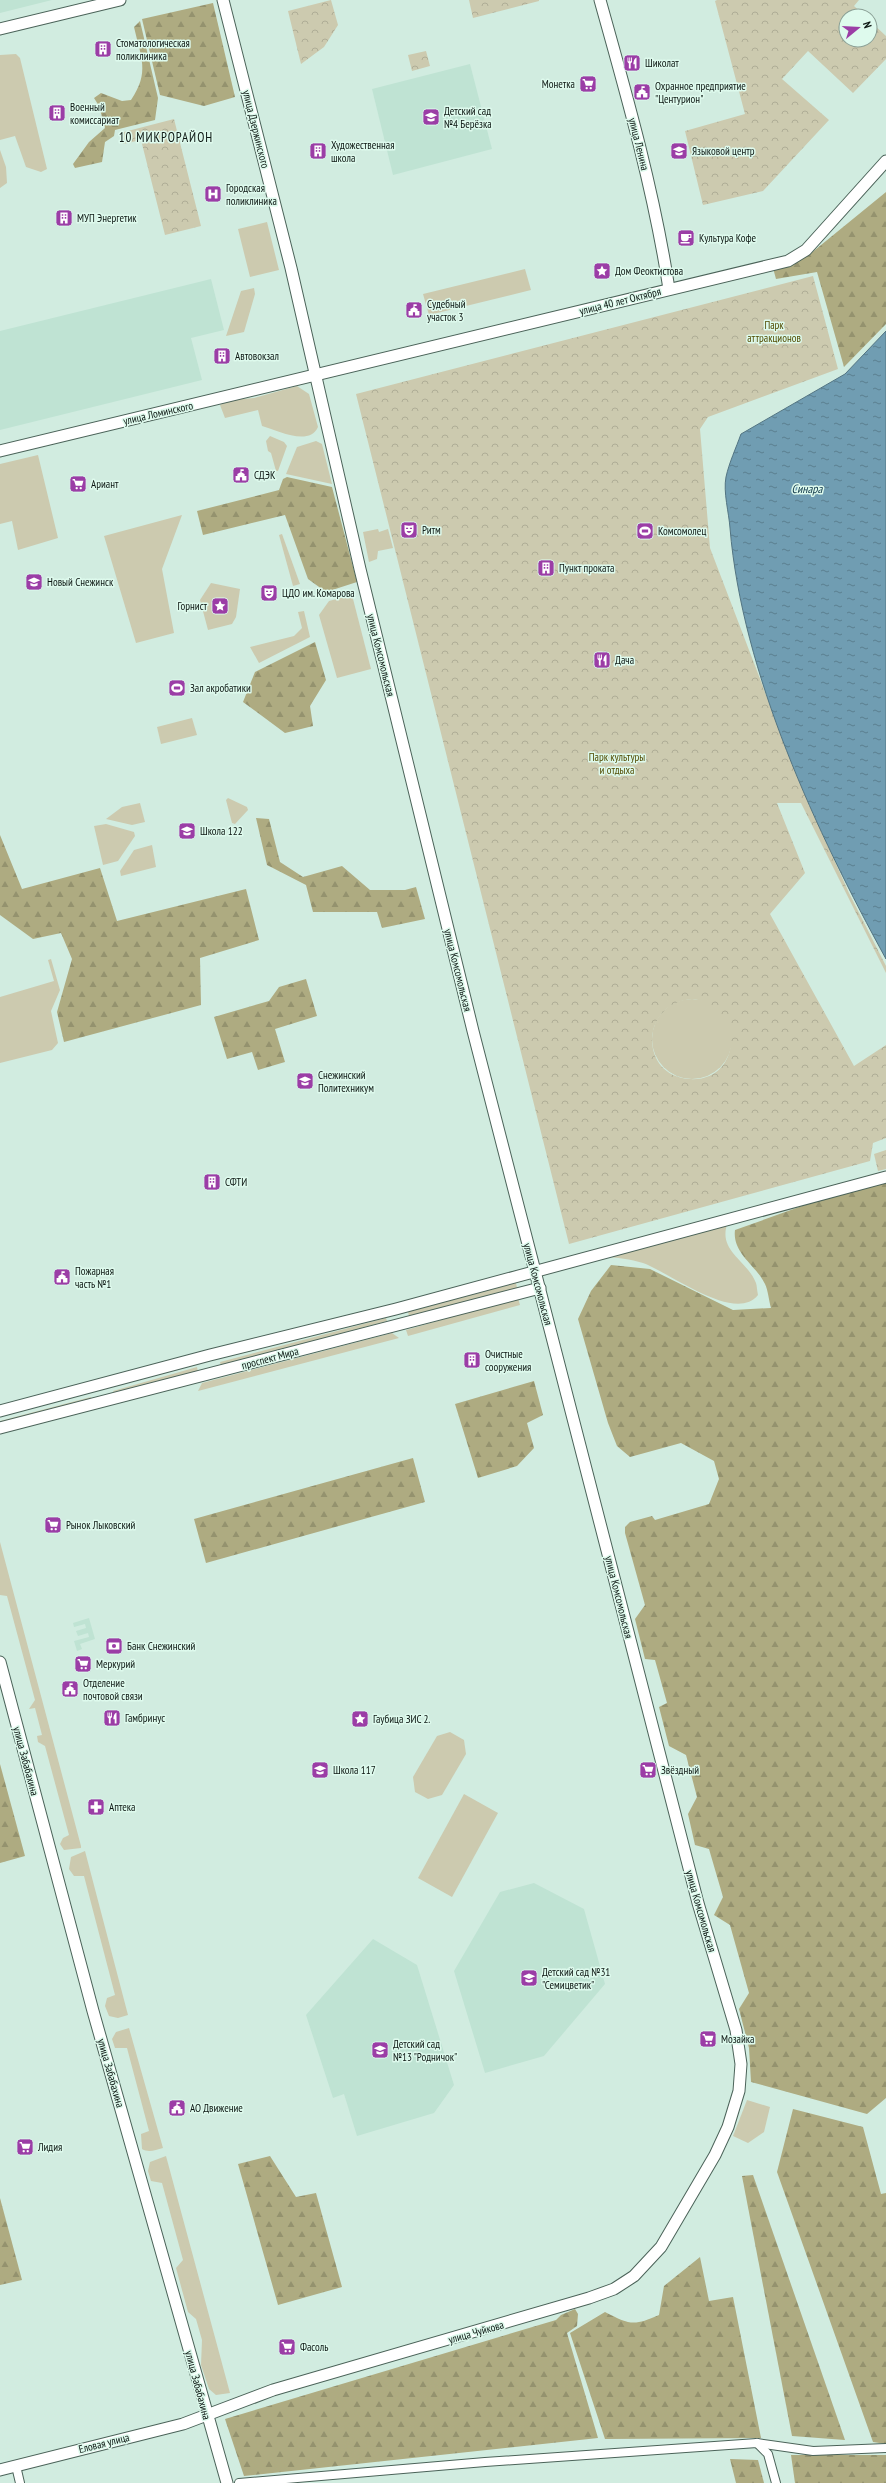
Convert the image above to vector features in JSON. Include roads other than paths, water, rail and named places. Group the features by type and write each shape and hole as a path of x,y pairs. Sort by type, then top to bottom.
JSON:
{"street":[{"path":"0,29 120,0"},
{"name":"улица Дзержинского","path":"223,0 291,268 316,376"},
{"name":"улица Ленина","path":"600,0 633,119 658,222 669,289"},
{"name":"улица 40 лет Октября","path":"316,376 788,261 806,250 886,161"},
{"name":"улица Ломинского","path":"0,451 316,376"},
{"name":"улица Комсомольская","path":"316,376 360,569 473,1031 698,1903 736,2030 741,2064 735,2107 715,2155 698,2183"},
{"name":"проспект Мира","path":"0,1411 210,1355 396,1309 886,1177"},
{"name":"проспект Мира","path":"0,1428 540,1288"},
{"path":"396,1309 400,1325"},
{"path":"210,1355 215,1373"},
{"path":"99,1384 104,1401"},
{"name":"улица Забабахина","path":"0,1662 93,2011 227,2483"},
{"name":"улица Чуйкова","path":"208,2416 274,2390 514,2321 614,2288 634,2276 649,2262 661,2247 698,2183"},
{"name":"Еловая улица","path":"0,2470 208,2416"},
{"path":"757,2443 768,2454 776,2483"},
{"path":"239,2483 485,2462 757,2443 813,2451 886,2448"},
{"path":"16,2466 20,2483"}],"water":[{"name":"Синара","path":"886,331 886,959 834,859 809,805 766,695 750,639 737,583 726,502 725,483 727,472 741,434 845,374"}],"place":[{"name":"Стоматологическая поликлиника","path":"103,49"},
{"name":"Шиколат","path":"632,63"},
{"name":"Монетка","path":"588,84"},
{"name":"Охранное предприятие \"Центурион\"","path":"642,92"},
{"name":"Военный комиссариат","path":"57,113"},
{"name":"Детский сад №4 Берёзка","path":"431,117"},
{"name":"Художественная школа","path":"318,151"},
{"name":"Языковой центр","path":"679,151"},
{"name":"Городская поликлиника","path":"213,194"},
{"name":"МУП Энергетик","path":"64,218"},
{"name":"Культура Кофе","path":"686,238"},
{"name":"Дом Феоктистова","path":"602,271"},
{"name":"Судебный участок 3","path":"414,310"},
{"name":"Автовокзал","path":"222,356"},
{"name":"СДЭК","path":"241,475"},
{"name":"Ариант","path":"78,484"},
{"name":"Ритм","path":"409,530"},
{"name":"Комсомолец","path":"645,531"},
{"name":"Пункт проката","path":"546,568"},
{"name":"Новый Снежинск","path":"34,582"},
{"name":"ЦДО им. Комарова","path":"269,593"},
{"name":"Горнист","path":"220,606"},
{"name":"Дача","path":"602,660"},
{"name":"Зал акробатики","path":"177,688"},
{"name":"Школа 122","path":"187,831"},
{"name":"Снежинский Политехникум","path":"305,1081"},
{"name":"СФТИ","path":"212,1182"},
{"name":"Пожарная часть №1","path":"62,1277"},
{"name":"Очистные сооружения","path":"472,1360"},
{"name":"Рынок Лыковский","path":"53,1525"},
{"name":"Банк Снежинский","path":"114,1646"},
{"name":"Меркурий","path":"83,1664"},
{"name":"Отделение почтовой связи","path":"70,1689"},
{"name":"Гамбринус","path":"112,1718"},
{"name":"Гаубица ЗИС 2.","path":"360,1719"},
{"name":"Школа 117","path":"320,1770"},
{"name":"Звёздный","path":"648,1770"},
{"name":"Аптека","path":"96,1807"},
{"name":"Детский сад №31 \"Семицветик\"","path":"529,1978"},
{"name":"Мозайка","path":"708,2039"},
{"name":"Детский сад №13 \"Родничок\"","path":"380,2050"},
{"name":"АО Движение","path":"177,2108"},
{"name":"Лидия","path":"25,2147"},
{"name":"Фасоль","path":"287,2347"}],"district":[{"name":"10 МИКРОРАЙОН","path":"166,137"}],"park label":[{"name":"Парк аттракционов","path":"774,331"},
{"name":"Парк культуры и отдыха","path":"617,763"}]}
